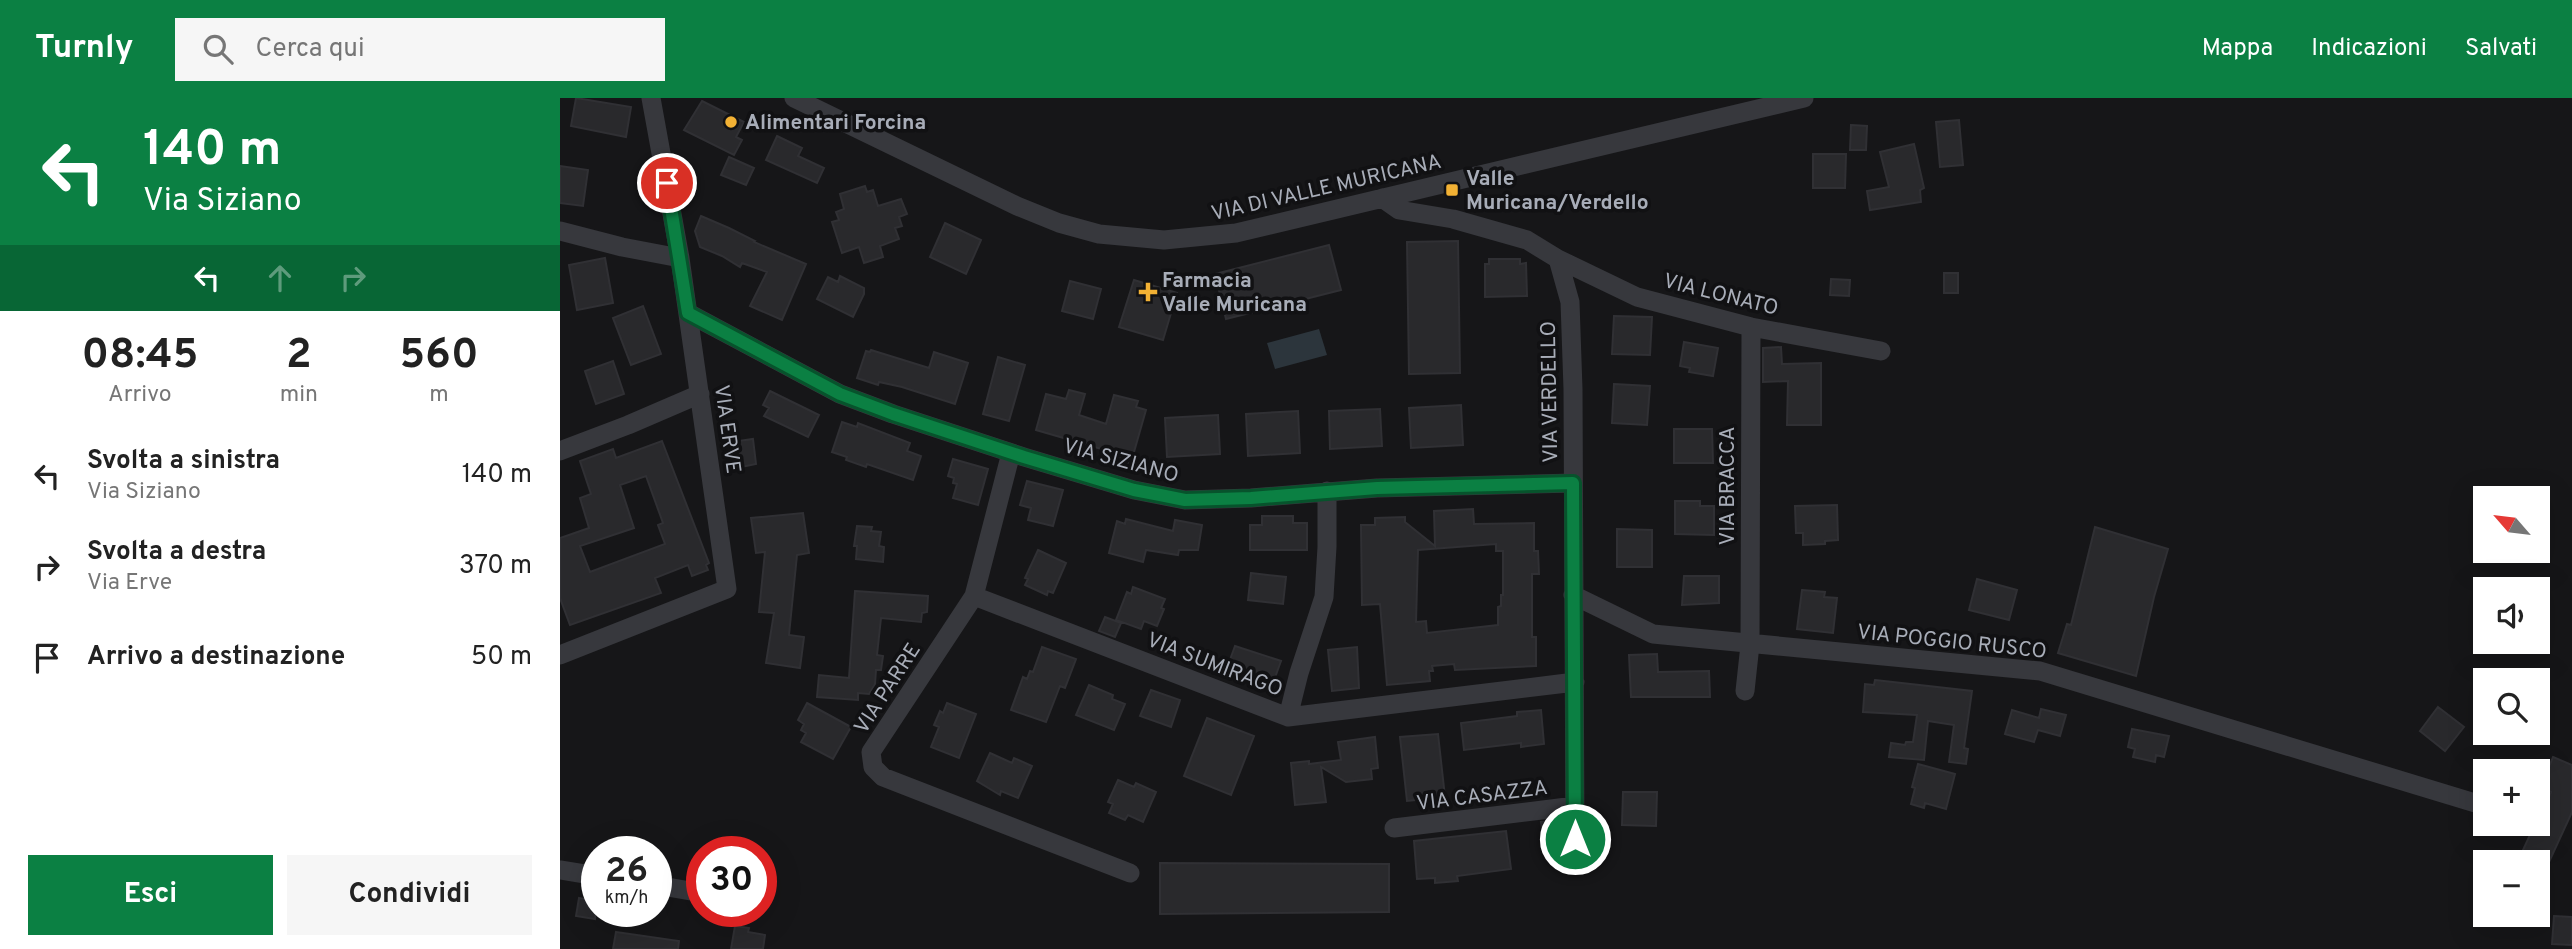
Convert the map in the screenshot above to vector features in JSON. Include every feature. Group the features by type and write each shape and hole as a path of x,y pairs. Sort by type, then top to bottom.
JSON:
{"street":[{"name":"VIA ERVE","path":"560,655 727,589 680,258 651,98"},
{"name":"VIA DI VALLE MURICANA","path":"794,98 1017,206 1059,223 1099,234 1164,240 1236,233 1804,98"},
{"path":"1382,198 1399,210 1453,219 1527,240 1558,259"},
{"path":"560,231 680,258"},
{"name":"VIA LONATO","path":"1558,259 1637,297 1751,327 1881,351"},
{"name":"VIA VERDELLO","path":"1558,259 1570,302 1573,389 1575,839"},
{"name":"VIA SIZIANO","path":"688,313 840,394 893,414 1134,490 1185,500 1251,498 1377,488 1573,483"},
{"name":"VIA BRACCA","path":"1745,691 1751,645 1751,327"},
{"path":"560,451 700,394"},
{"name":"VIA PARRE","path":"1012,453 974,596 872,752 873,767 883,777 1130,873"},
{"path":"1288,717 1324,597 1327,491"},
{"name":"VIA POGGIO RUSCO","path":"1573,595 1653,634 2040,671 2473,802"},
{"name":"VIA SUMIRAGO","path":"974,596 1288,717 1575,682"},
{"name":"VIA CASAZZA","path":"1394,828 1575,806"},
{"path":"560,870 581,873"}],"shaded area":[{"path":"1319,329 1327,355 1275,369 1267,343"}],"building":[{"path":"576,98 631,107 626,137 571,126"},
{"path":"702,101 744,122 736,137 742,140 734,155 684,130"},
{"path":"1959,120 1963,165 1940,167 1936,122"},
{"path":"1851,125 1867,126 1866,150 1850,150"},
{"path":"777,136 802,148 798,156 824,168 817,183 766,160"},
{"path":"1914,144 1924,188 1920,190 1921,202 1870,210 1867,191 1889,187 1880,152"},
{"path":"1813,154 1846,154 1845,188 1813,188"},
{"path":"729,157 754,168 746,185 721,175"},
{"path":"560,166 588,170 583,206 560,203"},
{"path":"865,186 867,192 873,190 878,206 901,199 907,214 899,217 902,226 895,228 899,239 880,246 883,257 864,263 859,247 842,253 832,222 839,220 836,212 844,209 840,194"},
{"path":"701,216 806,264 782,320 750,306 767,272 742,263 740,267 700,247 695,231"},
{"path":"945,223 981,240 966,274 930,257"},
{"path":"1458,241 1460,373 1409,374 1407,242"},
{"path":"1329,245 1341,290 1226,319 1215,274"},
{"path":"605,258 613,303 577,310 569,265"},
{"path":"1489,259 1520,259 1520,264 1526,263 1527,296 1485,297 1485,264 1489,264"},
{"path":"1944,273 1958,273 1958,293 1944,293"},
{"path":"840,276 864,288 864,294 853,317 817,299 828,277 838,282"},
{"path":"1831,279 1850,280 1849,296 1830,295"},
{"path":"1134,280 1177,293 1163,340 1119,327"},
{"path":"1070,281 1101,289 1093,319 1062,311"},
{"path":"643,306 661,354 631,365 613,318"},
{"path":"1614,316 1652,317 1650,355 1612,354"},
{"path":"1684,342 1718,348 1713,376 1689,372 1690,368 1680,366"},
{"path":"1781,347 1782,364 1821,363 1821,425 1787,425 1788,381 1763,382 1763,348"},
{"path":"871,350 929,368 934,352 968,363 955,404 902,387 879,382 878,385 857,378 866,351"},
{"path":"998,357 1025,365 1009,421 983,414"},
{"path":"613,361 624,394 596,404 585,371"},
{"path":"1614,384 1650,386 1647,425 1612,423"},
{"path":"1069,390 1085,394 1079,415 1106,424 1114,395 1138,401 1136,407 1146,410 1130,466 1103,459 1105,450 1036,430 1046,394 1066,399"},
{"path":"770,391 819,415 808,437 764,416 769,408 763,405"},
{"path":"1461,405 1463,445 1411,448 1409,408"},
{"path":"1380,409 1382,446 1330,449 1329,411"},
{"path":"1298,411 1300,453 1248,456 1246,414"},
{"path":"1218,415 1220,454 1167,457 1165,418"},
{"path":"842,422 857,427 858,423 910,443 907,451 921,456 913,480 867,464 866,467 832,452"},
{"path":"1674,429 1712,429 1713,463 1674,463"},
{"path":"753,439 756,464 741,467 738,441"},
{"path":"662,441 709,563 706,565 708,570 692,576 688,565 655,578 661,593 570,625 560,598 560,538 589,528 580,498 591,494 580,461 613,449 616,458","holes":["646,476 663,523 658,525 665,544 590,572 580,546 634,528 620,485"]},
{"path":"953,459 988,469 978,505 953,498 957,484 953,483 954,478 948,476"},
{"path":"1027,481 1063,490 1053,526 1028,520 1031,508 1020,505"},
{"path":"1675,501 1700,501 1700,506 1714,506 1714,535 1675,534"},
{"path":"1837,505 1838,540 1825,541 1825,544 1803,545 1803,533 1796,533 1795,506"},
{"path":"1473,509 1474,524 1534,523 1534,551 1538,551 1539,574 1532,574 1532,637 1536,637 1536,666 1455,670 1454,664 1432,666 1433,671 1429,671 1430,681 1387,685 1380,604 1362,605 1361,525 1375,525 1375,518 1405,517 1405,522 1435,546 1434,511","holes":["1496,544 1496,551 1503,551 1503,595 1501,606 1498,607 1498,625 1427,633 1426,621 1416,622 1418,550"]},
{"path":"803,513 809,553 797,555 789,635 804,637 800,668 766,663 774,613 759,612 765,552 756,553 751,518"},
{"path":"1262,516 1293,516 1293,523 1307,523 1307,550 1250,550 1250,525 1262,525"},
{"path":"1126,519 1173,531 1175,520 1202,525 1198,550 1179,550 1178,555 1146,550 1143,562 1109,553 1117,521 1125,524"},
{"path":"857,526 872,527 871,531 881,532 879,546 884,547 883,562 856,559 857,546 854,546"},
{"path":"2095,527 2168,549 2136,676 2058,653 2067,624 2071,625"},
{"path":"1617,529 1652,530 1652,567 1617,567"},
{"path":"1038,550 1066,563 1053,593 1048,591 1047,595 1025,585 1028,579 1025,578"},
{"path":"1251,573 1286,577 1283,604 1248,600"},
{"path":"1684,576 1719,576 1719,603 1682,605"},
{"path":"1977,579 2017,590 2009,620 1969,610"},
{"path":"1133,587 1165,599 1157,626 1144,621 1141,629 1116,620 1127,592 1131,594"},
{"path":"1802,590 1825,592 1824,597 1837,598 1833,633 1797,629"},
{"path":"855,591 928,596 927,612 922,613 921,622 881,618 877,655 883,656 881,670 876,670 875,684 869,694 858,693 858,700 817,697 819,675 849,678"},
{"path":"1105,617 1121,623 1115,637 1099,631"},
{"path":"1235,646 1281,661 1273,683 1227,668"},
{"path":"1042,647 1076,659 1065,688 1060,686 1046,722 1011,710 1023,677 1027,679 1030,671 1033,672"},
{"path":"1357,647 1359,688 1332,691 1328,650"},
{"path":"1657,654 1658,672 1709,671 1710,697 1631,697 1629,655"},
{"path":"1875,680 1972,691 1964,748 1968,749 1966,764 1949,762 1954,725 1928,721 1924,760 1889,757 1891,743 1905,745 1906,742 1913,742 1917,715 1863,712 1865,684 1874,685"},
{"path":"1089,685 1113,695 1112,699 1125,704 1114,730 1076,715"},
{"path":"1151,690 1180,700 1171,727 1140,716"},
{"path":"807,703 851,727 833,759 801,742 806,733 801,730 804,724 798,720"},
{"path":"947,703 976,714 959,758 931,747 939,727 934,725"},
{"path":"2438,707 2464,727 2445,751 2420,731"},
{"path":"2041,709 2066,715 2060,736 2038,730 2034,742 2005,734 2012,710 2039,718"},
{"path":"1541,710 1544,744 1521,747 1521,743 1464,750 1461,723"},
{"path":"1207,718 1254,736 1231,795 1184,776"},
{"path":"2132,729 2169,736 2164,757 2156,755 2155,762 2133,757 2135,749 2128,747"},
{"path":"1438,734 1445,797 1407,801 1400,737"},
{"path":"1375,737 1378,768 1371,769 1372,779 1346,782 1321,767 1326,802 1295,805 1291,763 1341,760 1338,742"},
{"path":"990,753 1012,763 1014,758 1032,766 1018,798 1001,791 1000,795 977,781"},
{"path":"2553,757 2572,765 2572,812 2550,860 2550,850 2523,850 2529,836 2550,836 2550,764"},
{"path":"1918,764 1955,774 1946,809 1925,803 1924,808 1911,804"},
{"path":"1118,780 1134,787 1136,783 1156,792 1143,822 1128,815 1125,820 1109,813 1113,804 1108,802"},
{"path":"1623,792 1657,792 1656,826 1622,825"},
{"path":"1563,820 1563,833 1543,836 1541,822"},
{"path":"1506,831 1511,869 1457,876 1458,881 1435,883 1435,878 1417,879 1414,841"},
{"path":"1160,863 1389,864 1389,912 1160,914"},
{"path":"579,898 581,898 581,917 576,916"},
{"path":"2554,916 2572,917 2572,945 2552,944"},
{"path":"735,927 749,928 748,932 765,935 763,949 731,949"},
{"path":"616,932 679,941 678,949 613,949"}],"place":[{"name":"Alimentari Forcina","path":"731,122"},
{"name":"Valle Muricana/Verdello","path":"1452,190"},
{"name":"Farmacia Valle Muricana","path":"1148,292"}],"route":[{"path":"667,183 688,313 840,394 893,414 1134,490 1185,500 1251,498 1377,488 1573,483 1575,839"}]}
